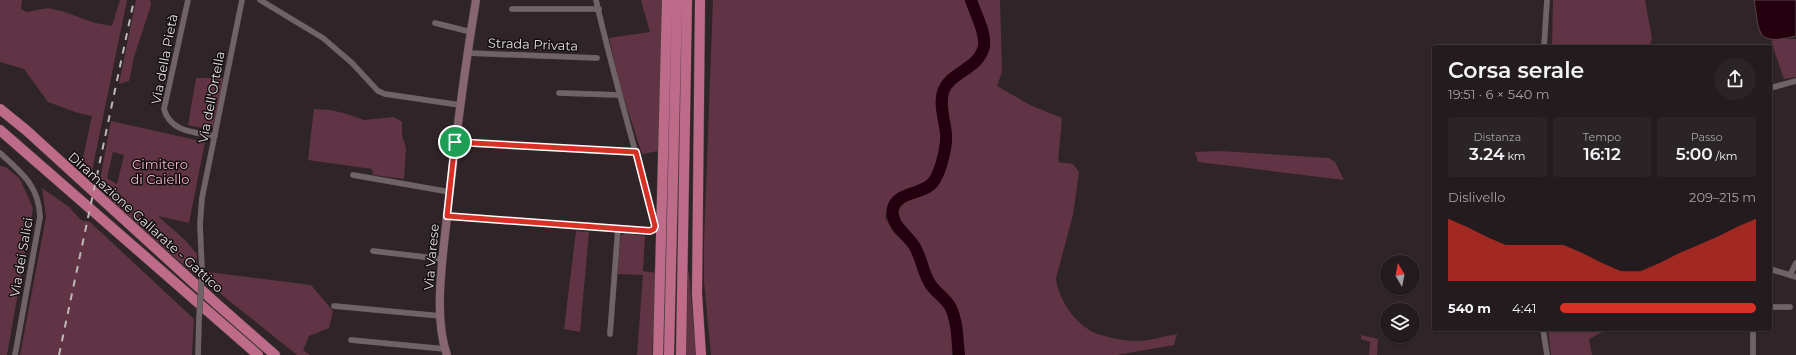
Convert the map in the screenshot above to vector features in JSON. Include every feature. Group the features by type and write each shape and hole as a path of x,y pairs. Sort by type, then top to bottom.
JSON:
{"highway":[{"path":"658,355 667,0"},
{"path":"669,355 677,0"},
{"path":"681,355 687,0"},
{"path":"700,0 697,294 701,355"},
{"name":"Diramazione Gallarate - Gattico","path":"0,109 26,130 275,355"},
{"name":"Diramazione Gallarate - Gattico","path":"0,130 258,355"}],"main road":[{"name":"Via Varese","path":"445,353 440,287 442,259 455,142 476,0"}],"street":[{"name":"Via della Pietà","path":"188,0 164,109 166,117 174,125 215,136"},
{"name":"Via dell'Ortella","path":"198,355 202,271 200,224 202,198 242,0"},
{"path":"260,0 323,38 352,63 378,91 385,94 460,105"},
{"path":"447,216 650,231 654,229 655,226 636,152 619,95 596,0"},
{"path":"1544,45 1547,0"},
{"path":"512,9 598,9"},
{"path":"435,24 471,32"},
{"name":"Strada Privata","path":"468,53 597,58"},
{"path":"1772,87 1796,81"},
{"path":"559,93 619,95"},
{"path":"455,142 636,152"},
{"name":"Via dei Salici","path":"0,153 22,173 33,187 40,204 40,218 15,355"},
{"path":"353,175 450,192"},
{"path":"610,334 618,228"},
{"path":"373,251 442,259"},
{"path":"1772,270 1793,276 1796,262"},
{"path":"334,306 441,316"},
{"path":"1772,307 1790,307"},
{"path":"1543,331 1547,355"},
{"path":"1753,331 1753,355"},
{"path":"351,340 445,353"}],"green space":[{"path":"0,0 22,0 21,9 26,12 48,8 65,12 95,23 112,26 120,0 127,0 92,171 81,167 92,116 78,113 48,102 24,69 0,62"},
{"path":"136,0 150,0 151,5 134,57 129,81 119,84"},
{"path":"641,0 662,0 658,151 642,154 619,83 609,38 650,32"},
{"path":"713,0 1000,0 1002,72 997,86 1030,105 1062,118 1058,162 1073,164 1079,172 1073,215 1056,278 1060,295 1076,319 1090,330 1098,334 1118,339 1142,341 1177,334 1174,345 1117,355 961,355 958,308 929,278 921,256 921,247 906,230 897,214 901,206 906,201 929,191 937,181 947,139 944,137 933,176 921,188 894,201 885,217 894,233 908,244 926,287 951,316 952,355 711,355 704,282 704,242"},
{"path":"1553,0 1645,0 1652,38 1650,45 1552,45"},
{"path":"1779,39 1796,39 1796,77 1784,79 1771,41"},
{"path":"196,78 223,78 214,127 207,129 188,125"},
{"path":"314,109 331,110 364,120 394,117 402,122 402,135 406,148 404,179 373,175 372,169 308,160"},
{"name":"Cimitero di Caiello","path":"111,121 205,142 189,223 158,216 185,240 197,254 196,276 98,190","holes":["113,152 124,155 117,184 107,178"]},
{"path":"1220,151 1329,158 1335,162 1344,180 1198,162 1195,152"},
{"path":"0,166 6,167 20,179 33,208 7,355 0,355"},
{"path":"42,188 69,207 81,220 90,222 194,319 192,355 20,355 46,217"},
{"path":"576,231 589,232 580,332 564,329"},
{"path":"624,233 645,236 643,271 656,273 652,355 637,355 643,275 617,274 621,236"},
{"path":"208,272 311,285 333,311 329,328 309,336 303,350 310,355 297,355 207,283"},
{"path":"689,273 696,355 686,355"},
{"path":"1548,331 1604,331 1589,339 1592,355 1551,355"},
{"path":"1361,335 1378,339 1377,355 1369,355 1370,342 1361,339"}],"shaded area":[{"path":"1754,0 1796,0 1796,36 1783,39 1766,38 1759,29"}],"waterway":[{"path":"959,355 956,325 951,308 933,288 928,280 916,249 896,224 893,208 900,199 924,189 937,177 946,145 942,108 943,92 952,79 971,66 981,54 984,46 982,29 971,0"}],"railway":[{"path":"59,355 134,0"}],"route":[{"path":"455,142 636,152 655,226 654,229 650,231 447,216 455,142"}]}
